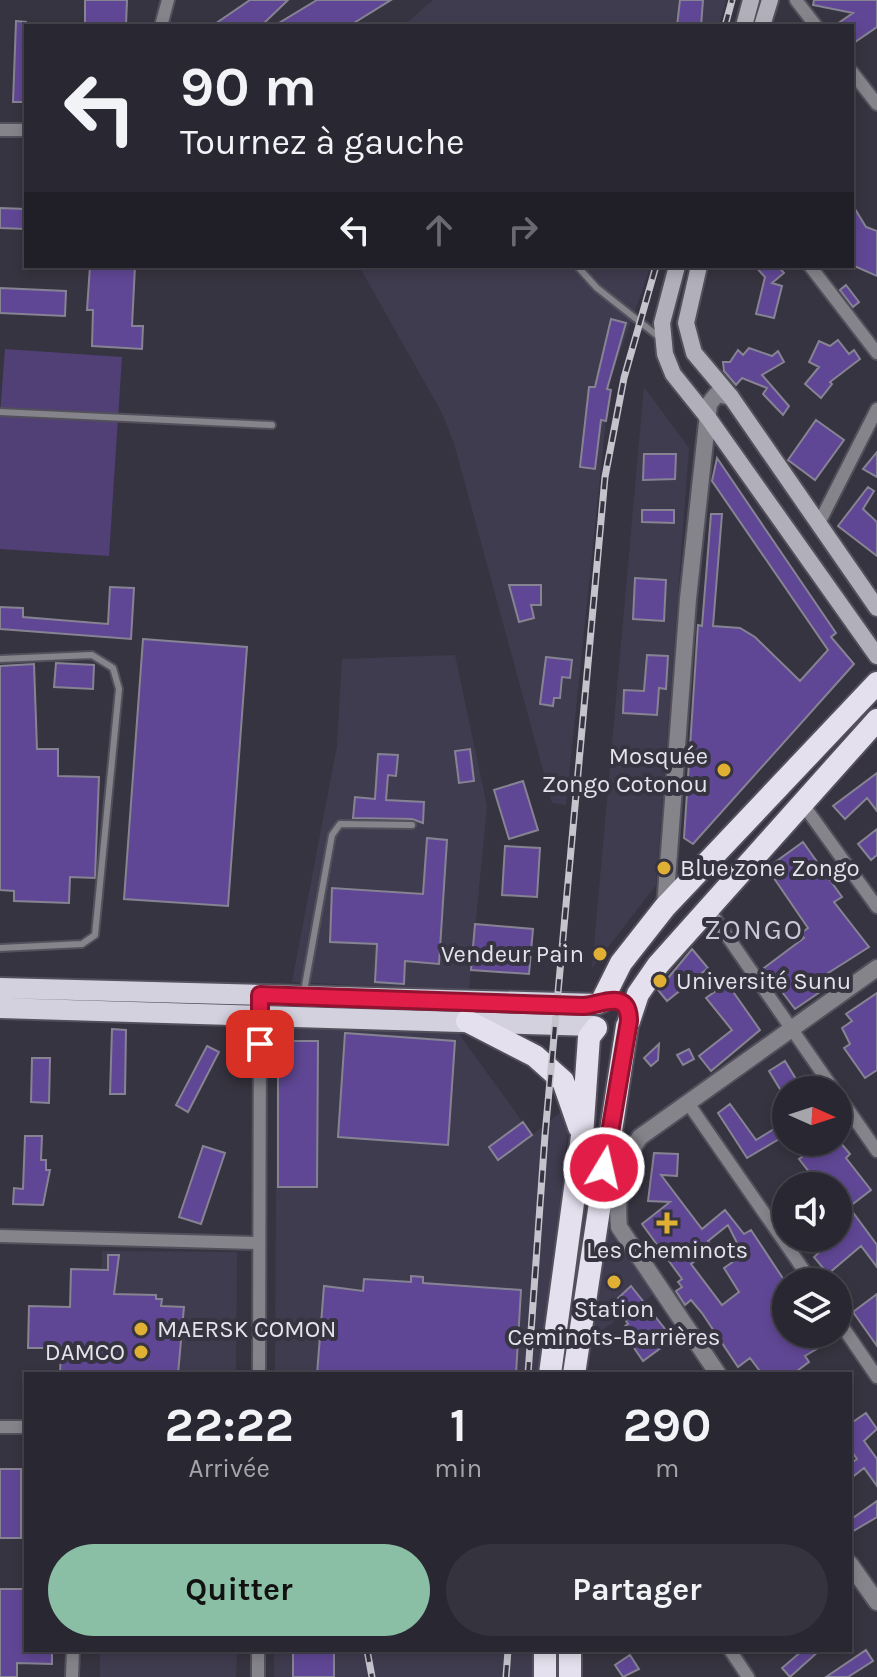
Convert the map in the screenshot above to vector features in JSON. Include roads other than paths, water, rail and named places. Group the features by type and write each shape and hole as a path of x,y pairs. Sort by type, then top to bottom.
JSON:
{"highway":[{"path":"550,1372 582,1136 588,1043 621,963 665,907 877,683"},
{"path":"597,1015 613,1036 628,1024 645,982 707,907 877,720"},
{"path":"574,1372 628,1009 620,1001 597,1015"},
{"path":"467,1021 535,1056 563,1081 582,1136"},
{"path":"545,1652 545,1677"},
{"path":"570,1652 570,1677"}],"main road":[{"path":"745,24 751,0"},
{"path":"763,24 770,0"},
{"path":"676,268 662,323 661,339 673,374 709,419 877,656"},
{"path":"698,268 687,314 694,353 731,397 877,608"},
{"path":"0,988 467,1021 597,1015"},
{"path":"0,1008 260,1005 303,997 597,1015"}],"street":[{"path":"162,24 168,0"},
{"path":"796,0 814,24"},
{"path":"854,75 877,104"},
{"path":"0,130 24,130"},
{"path":"812,268 877,353"},
{"path":"665,907 688,599 709,404 713,396 722,393 731,397"},
{"path":"818,525 877,409"},
{"path":"802,803 877,907"},
{"path":"707,907 824,1076"},
{"path":"717,1372 623,1236 618,1206 631,1149 640,1137 877,968"},
{"path":"259,1372 260,1005"},
{"path":"688,1103 802,1268"},
{"path":"852,1115 877,1151"},
{"path":"0,1236 259,1243"},
{"path":"852,1340 877,1377"},
{"path":"0,1427 24,1427"},
{"path":"852,1567 877,1602"},
{"path":"72,1677 73,1652"},
{"path":"258,1652 258,1677"},
{"path":"731,1652 748,1677"}],"lane":[{"path":"579,268 597,288 661,339"},
{"path":"0,412 272,425"},
{"path":"0,659 92,655 113,668 119,689 95,935 82,944 0,948"},
{"path":"303,997 332,835 340,824 412,825"}],"railway":[{"path":"726,24 732,0"},
{"path":"528,1372 545,1135 605,477 624,378 655,268"},
{"path":"367,1652 372,1677"},
{"path":"506,1677 508,1652"}],"place":[{"name":"Mosquée Zongo Cotonou","path":"724,770"},
{"name":"Blue zone Zongo","path":"664,868"},
{"name":"Vendeur Pain","path":"600,954"},
{"name":"Université Sunu","path":"660,981"},
{"name":"Les Cheminots","path":"667,1223"},
{"name":"Station Ceminots-Barrières","path":"614,1282"},
{"name":"MAERSK COMON","path":"141,1329"},
{"name":"DAMCO","path":"141,1352"}],"district":[{"name":"ZONGO","path":"754,929"}]}
